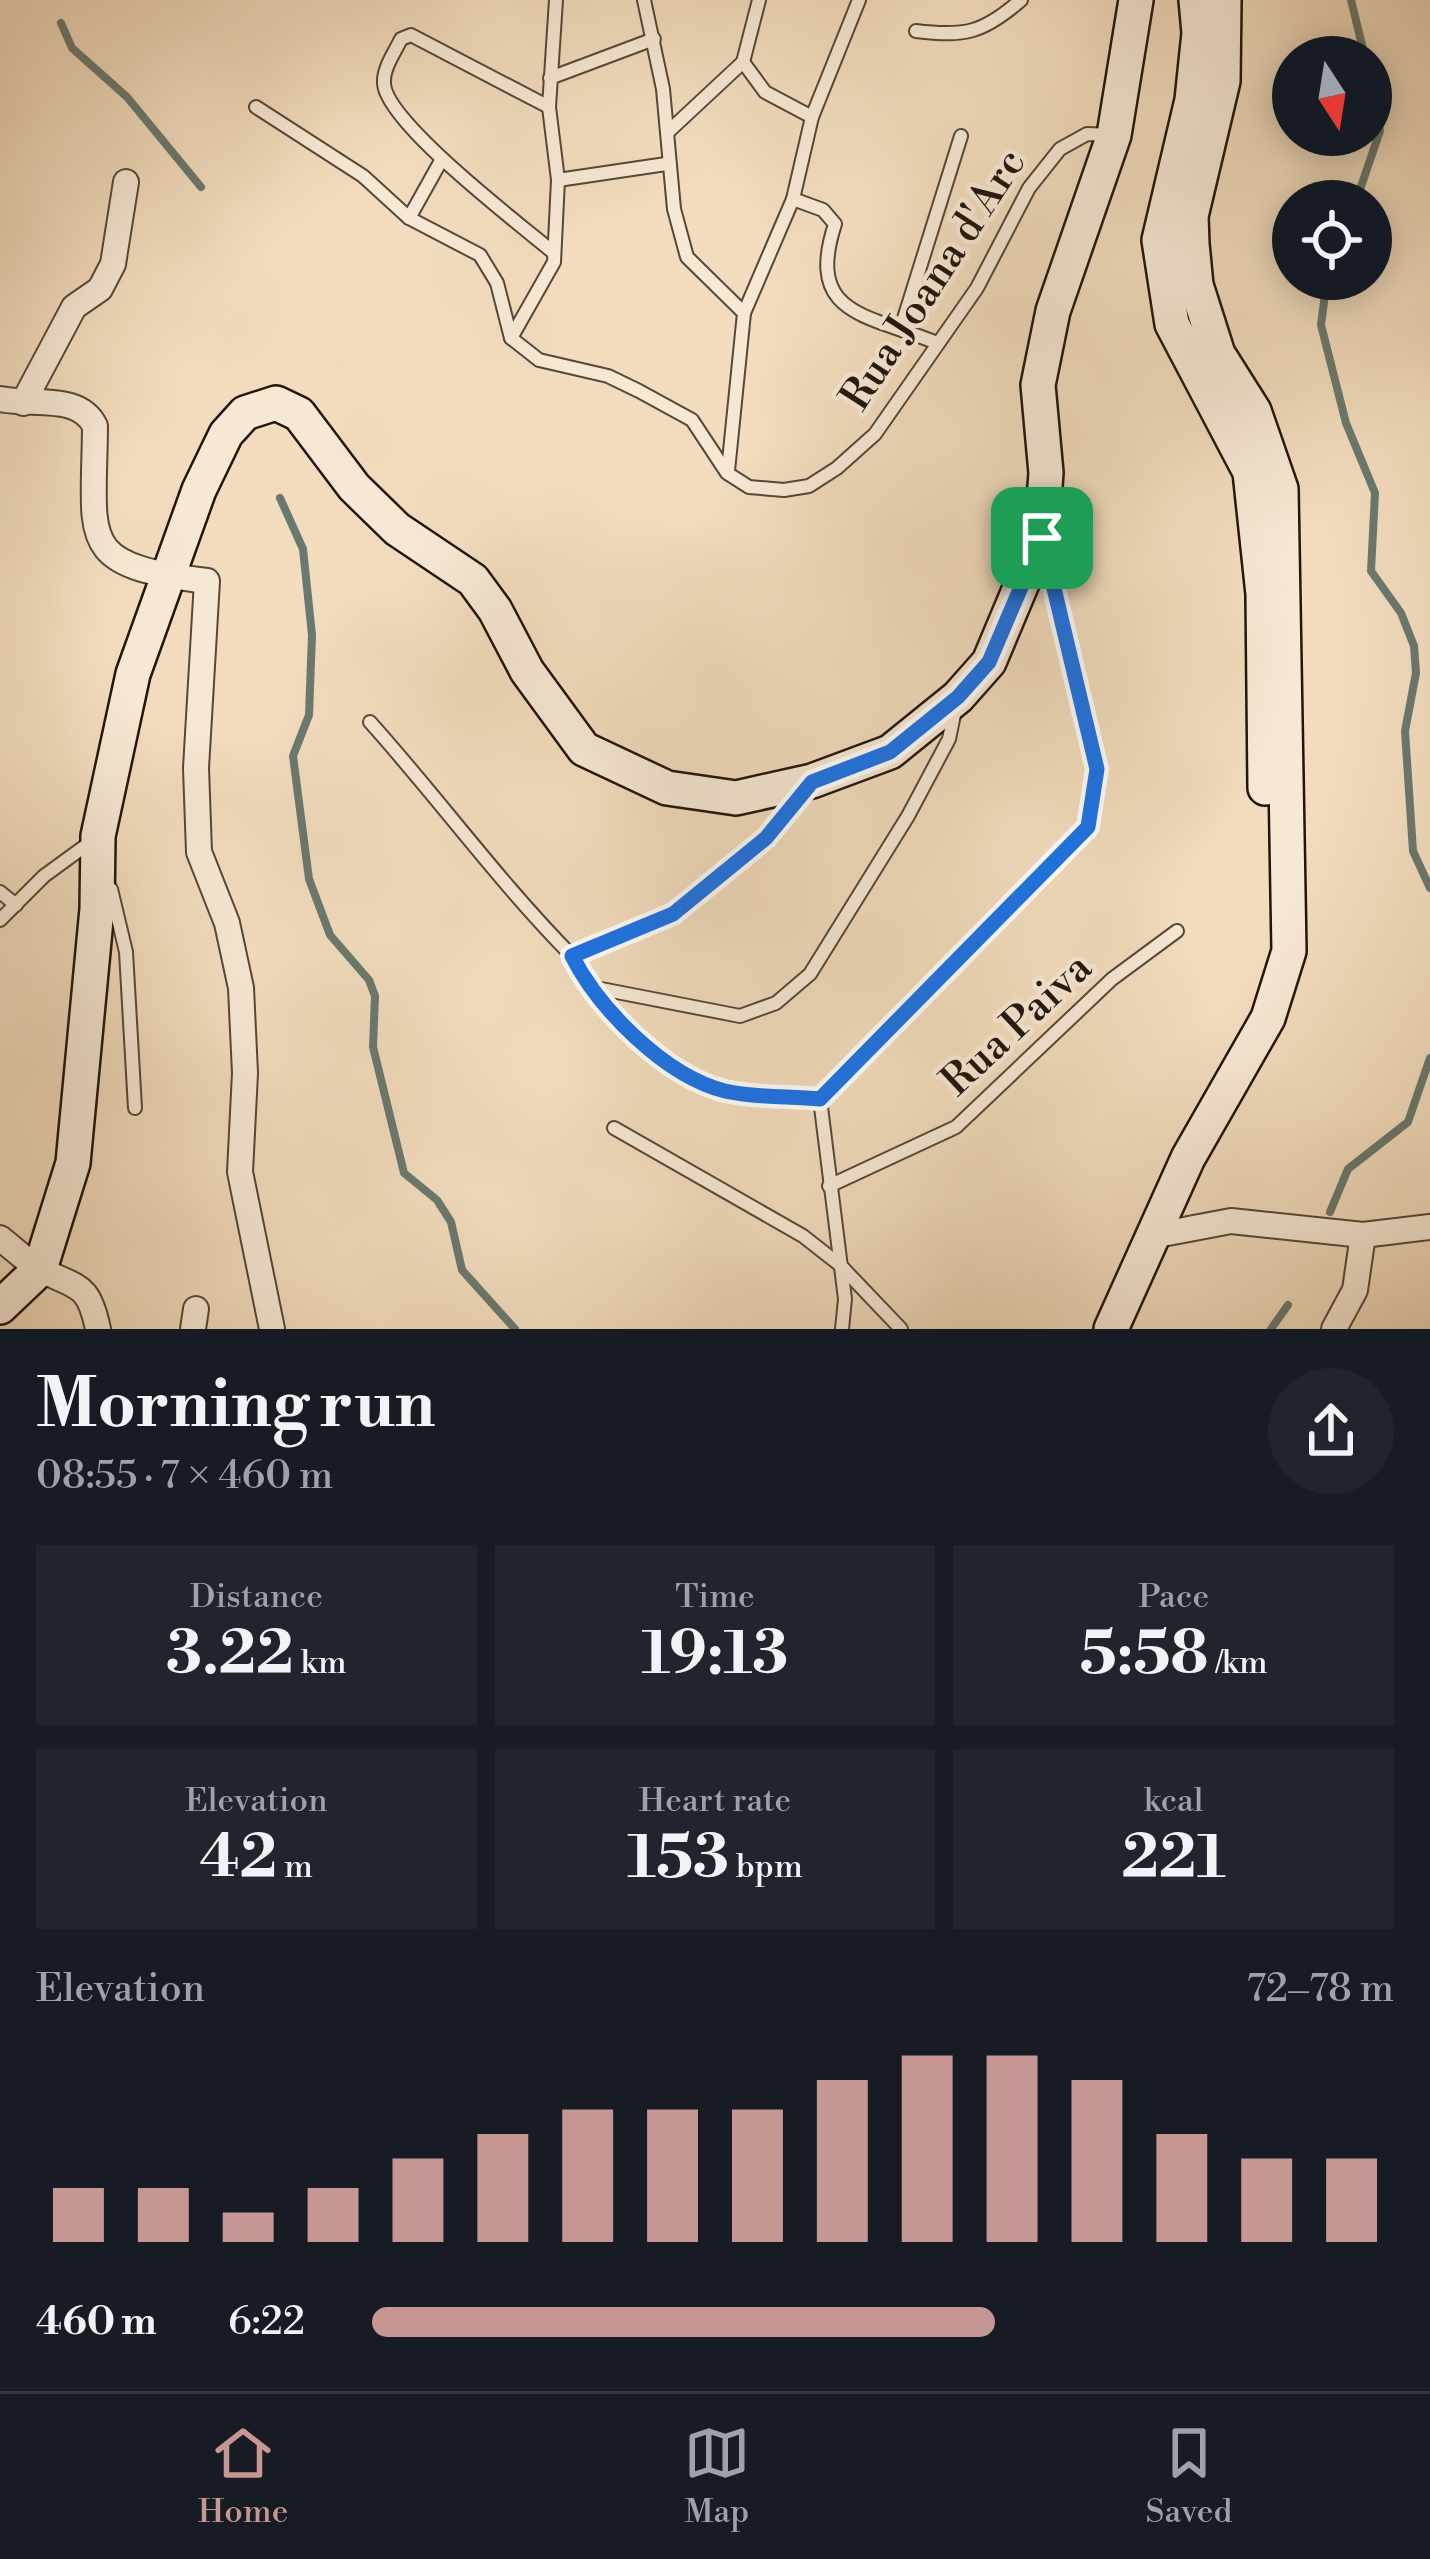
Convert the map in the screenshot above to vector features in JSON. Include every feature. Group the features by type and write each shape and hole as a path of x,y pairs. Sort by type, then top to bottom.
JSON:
{"street":[{"path":"0,1307 40,1269 73,1163 97,910 98,836 133,674 172,577 199,490 226,434 245,413 276,403 289,406 354,487 397,529 472,580 495,610 527,671 584,748 667,788 736,798 812,782 890,752 958,697 989,662 1042,538 1046,473 1039,385 1053,311 1114,135 1136,0"},
{"path":"1196,0 1199,33 1192,100 1159,240 1172,324 1204,394 1239,446 1252,487 1263,594 1278,951"},
{"path":"1111,1329 1188,1158 1268,1018 1278,951 1281,489 1254,411 1218,354 1196,285 1190,216 1223,81 1224,0"},
{"path":"11,401 74,307 100,289 113,264 126,182"},
{"path":"11,401 77,405 95,426 95,525 108,554 122,565 207,581 196,768 199,852 227,923 241,988 245,1073 240,1172 272,1329"},
{"path":"1157,1235 1231,1221 1363,1235 1430,1227"},
{"path":"1334,1329 1355,1290 1363,1235"},
{"path":"0,1238 40,1269 78,1282 92,1305 98,1329"}],"lane":[{"path":"511,338 541,290 554,254 558,180 549,107 556,0"},
{"path":"644,0 669,131 666,164 687,257 744,313"},
{"path":"669,131 742,62 759,0"},
{"path":"728,472 744,313 793,199 812,117 860,0"},
{"path":"916,32 959,36 996,22 1021,0"},
{"path":"549,107 411,34 401,40 383,83 388,100 442,159 554,254"},
{"path":"550,78 654,39"},
{"path":"742,62 765,92 812,117"},
{"path":"256,107 363,176 409,218 480,255 497,283 511,338 539,360 608,376 692,420 728,472"},
{"name":"Rua Joana d'Arc","path":"728,472 749,488 784,490 809,485 837,468 875,434 977,288 1029,188 1060,149 1087,134 1114,135"},
{"path":"901,328 962,136"},
{"path":"409,218 442,159"},
{"path":"558,180 666,164"},
{"path":"793,199 823,210 835,224 824,272 828,292 843,304 937,343"},
{"path":"820,1099 1088,827 1097,769 1042,538"},
{"path":"588,986 740,1016 776,1003 810,974 908,816 950,739 958,697"},
{"path":"370,722 442,803 514,896 572,956 588,986 644,1046 723,1090 820,1099"},
{"path":"572,956 673,914 766,838 812,782"},
{"path":"0,920 98,836 126,952 135,1108"},
{"path":"0,892 16,904"},
{"name":"Rua Paiva","path":"829,1186 956,1127 1112,980 1177,931"},
{"path":"820,1099 840,1265 842,1329"},
{"path":"614,1128 803,1237 840,1265 902,1329"}],"waterway":[{"path":"1351,0 1360,36"},
{"path":"61,23 72,48 127,97 201,187"},
{"path":"1363,180 1371,156"},
{"path":"1324,300 1321,325 1346,423 1375,493 1371,571 1401,613 1414,646 1416,673 1405,731 1413,851 1430,888"},
{"path":"280,498 303,549 312,635 309,715 293,756 309,879 330,935 369,980 375,996 373,1047 404,1173 437,1200 451,1222 462,1270 515,1329"},
{"path":"1330,1212 1348,1169 1408,1122 1430,1058"},
{"path":"1271,1329 1288,1305"}],"route":[{"path":"1042,538 1097,769 1088,827 820,1099 723,1090 644,1046 588,986 572,956 673,914 766,838 812,782 890,752 958,697 989,662 1042,538"}]}
